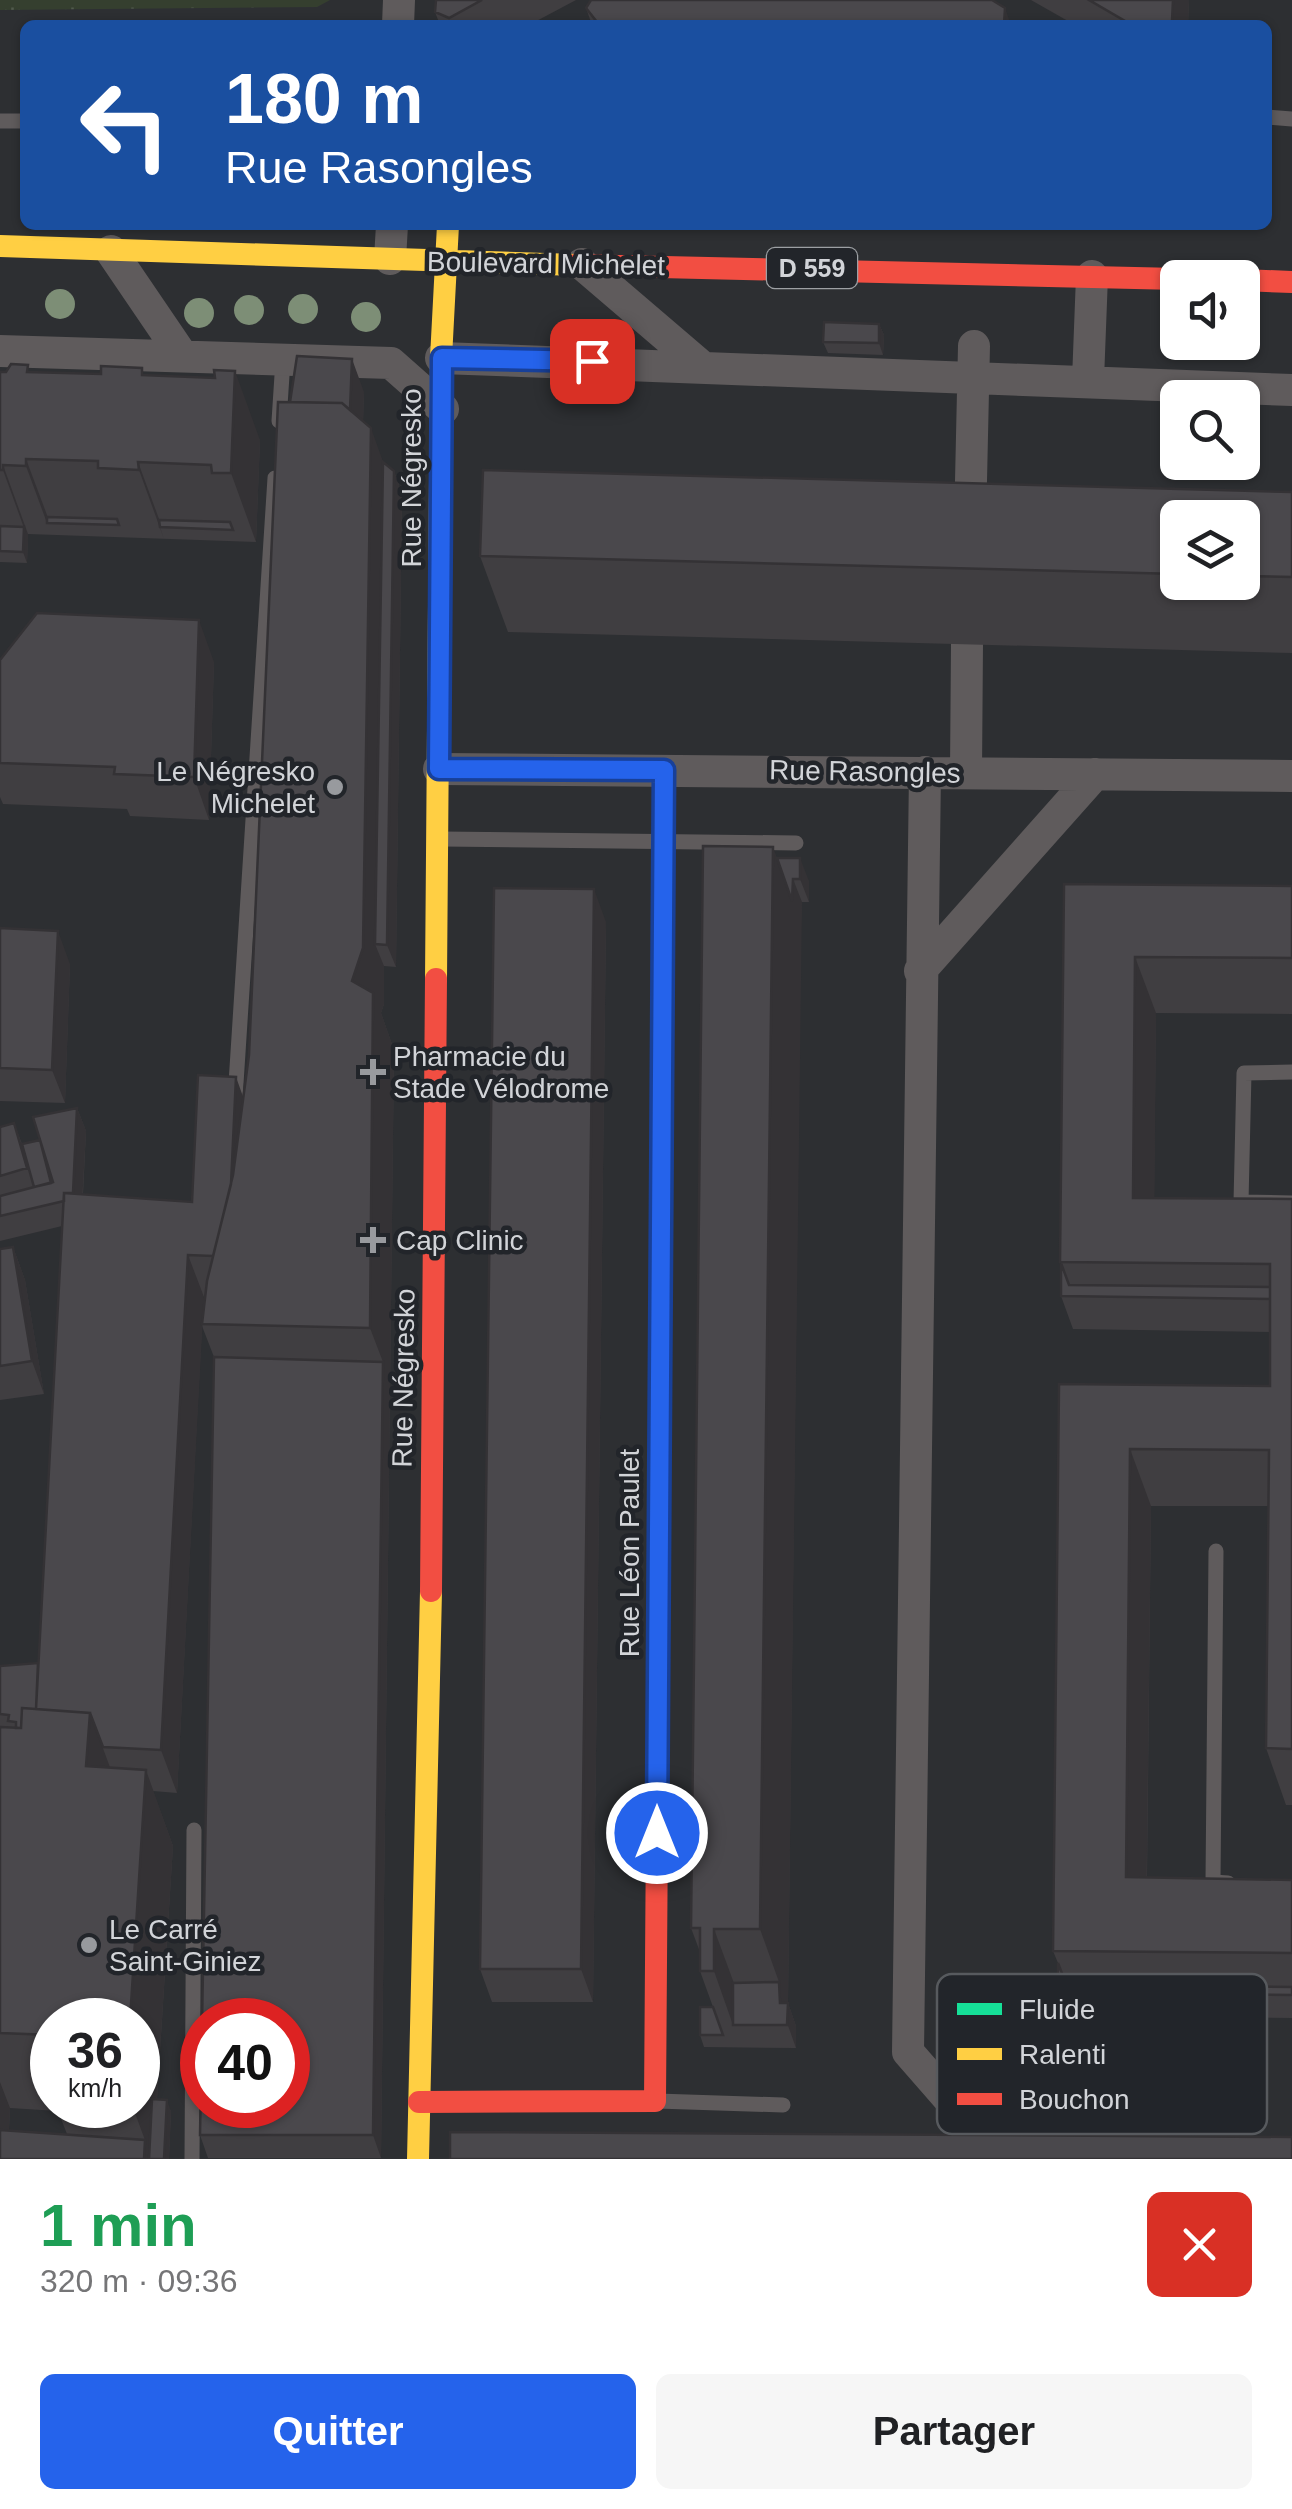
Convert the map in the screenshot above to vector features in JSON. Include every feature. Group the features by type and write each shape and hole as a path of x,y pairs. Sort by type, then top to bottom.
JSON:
{"street":[{"path":"390,259 392,230"},
{"name":"Rue Négresko","path":"418,2159 431,1580 442,358 448,230"},
{"name":"Boulevard Michelet","path":"0,246 1160,278"},
{"path":"111,251 181,354"},
{"path":"582,264 700,365"},
{"path":"1088,380 1092,276"},
{"path":"1260,281 1292,282"},
{"path":"0,351 390,363 443,409"},
{"path":"442,358 700,365 974,361 1088,380 1292,390"},
{"path":"969,558 974,361"},
{"path":"966,772 967,644"},
{"name":"Rue Rasongles","path":"439,769 1292,776"},
{"name":"Rue Léon Paulet","path":"654,2101 664,770"},
{"path":"925,772 908,2052 937,2085"},
{"path":"920,971 1095,774"},
{"path":"420,2102 654,2101"},
{"path":"962,2159 963,2134"}],"lane":[{"path":"278,436 283,360"},
{"path":"235,1100 277,454"},
{"path":"438,839 796,843"},
{"path":"1292,1072 1244,1073 1240,1202 1292,1203"},
{"path":"1216,1551 1213,1882 1253,1883"},
{"path":"192,2159 194,1830"},
{"path":"654,2101 783,2105"}],"green space":[{"path":"0,0 330,0 317,7 0,10"}],"building":[{"path":"436,0 482,0 449,18 435,12"},
{"path":"591,0 992,0 1005,8 1004,20 595,20 586,8"},
{"path":"1089,0 1173,0 1172,20 1123,20"},
{"path":"824,322 879,324 879,343 823,342"},
{"path":"297,356 352,359 350,410 342,403 290,402"},
{"path":"11,364 28,365 27,372 101,374 101,366 142,368 142,375 215,378 214,370 235,371 231,473 212,473 211,465 138,462 139,470 98,468 98,461 26,459 26,466 3,465 0,470 0,372 6,372"},
{"name":"Le Négresko Michelet","path":"278,402 342,403 371,428 363,948 352,981 373,993 370,1328 202,1324 207,1281 233,1175 249,1055"},
{"path":"383,462 394,471 387,945 375,944"},
{"path":"483,470 1292,492 1292,577 1260,576 1260,500 1160,500 1160,574 480,556"},
{"path":"47,517 117,519 119,525 47,523"},
{"path":"159,520 230,522 233,530 160,527"},
{"path":"0,526 24,527 23,552 0,551"},
{"path":"37,613 199,620 194,777 114,774 115,767 0,763 0,660"},
{"path":"703,846 773,847 760,1929 714,1929 714,1971 700,1971 700,1928 691,1928"},
{"path":"777,858 800,858 800,879 793,879 792,901"},
{"path":"1064,884 1292,886 1292,958 1135,957 1133,1198 1292,1199 1292,1749 1266,1748 1269,1450 1130,1449 1126,1877 1292,1880 1292,1953 1053,1951 1059,1384 1270,1386 1270,1264 1060,1262"},
{"path":"494,888 594,889 581,1969 480,1969"},
{"path":"0,928 58,931 52,1070 0,1068"},
{"path":"198,1075 236,1077 231,1184 213,1256 188,1255 161,1750 103,1747 90,1713 36,1709 64,1193 192,1202"},
{"path":"77,1108 73,1193 64,1193 64,1201 0,1216 0,1196 53,1182 33,1117"},
{"path":"14,1123 27,1168 0,1176 0,1127"},
{"path":"40,1140 51,1183 34,1187 22,1144"},
{"path":"13,1247 32,1361 0,1366 0,1249"},
{"path":"1061,1263 1069,1285 1270,1287 1270,1299 1061,1296"},
{"path":"214,1357 383,1362 373,2135 200,2135 200,2128 310,2128 310,1998 202,1998"},
{"path":"38,1663 36,1709 22,1708 21,1728 16,1728 16,1722 8,1721 9,1715 0,1714 0,1666"},
{"path":"22,1708 90,1713 86,1766 146,1770 131,1998 30,1998 30,2034 0,2033 0,1727 21,1728"},
{"path":"779,1982 780,2003 788,2003 787,2025 733,2025 733,1983"},
{"path":"1267,1987 1292,1987 1292,1995 1267,1995"},
{"path":"700,2007 713,2007 723,2035 700,2035"},
{"path":"160,2100 167,2100 164,2159 149,2159 151,2128 160,2128"},
{"path":"0,2130 145,2140 144,2159 0,2159"},
{"path":"450,2132 1292,2137 1292,2159 450,2159"}],"traffic: fast":[{"path":"659,1551 662,1045"}],"traffic: slow":[{"path":"436,979 441,358 448,230"},
{"path":"0,246 576,265"},
{"path":"662,1045 664,770"},
{"path":"418,2159 431,1591"}],"traffic: jam":[{"path":"576,265 1160,279"},
{"path":"1260,281 1292,282"},
{"path":"431,1591 436,979"},
{"path":"419,2102 655,2101 659,1551"}],"place":[{"name":"Le Négresko Michelet","path":"335,787"},
{"name":"Pharmacie du Stade Vélodrome","path":"373,1072"},
{"name":"Cap Clinic","path":"373,1240"},
{"name":"Le Carré Saint-Giniez","path":"89,1945"}],"route":[{"path":"592,361 442,358 439,769 664,770 657,1833"}]}
